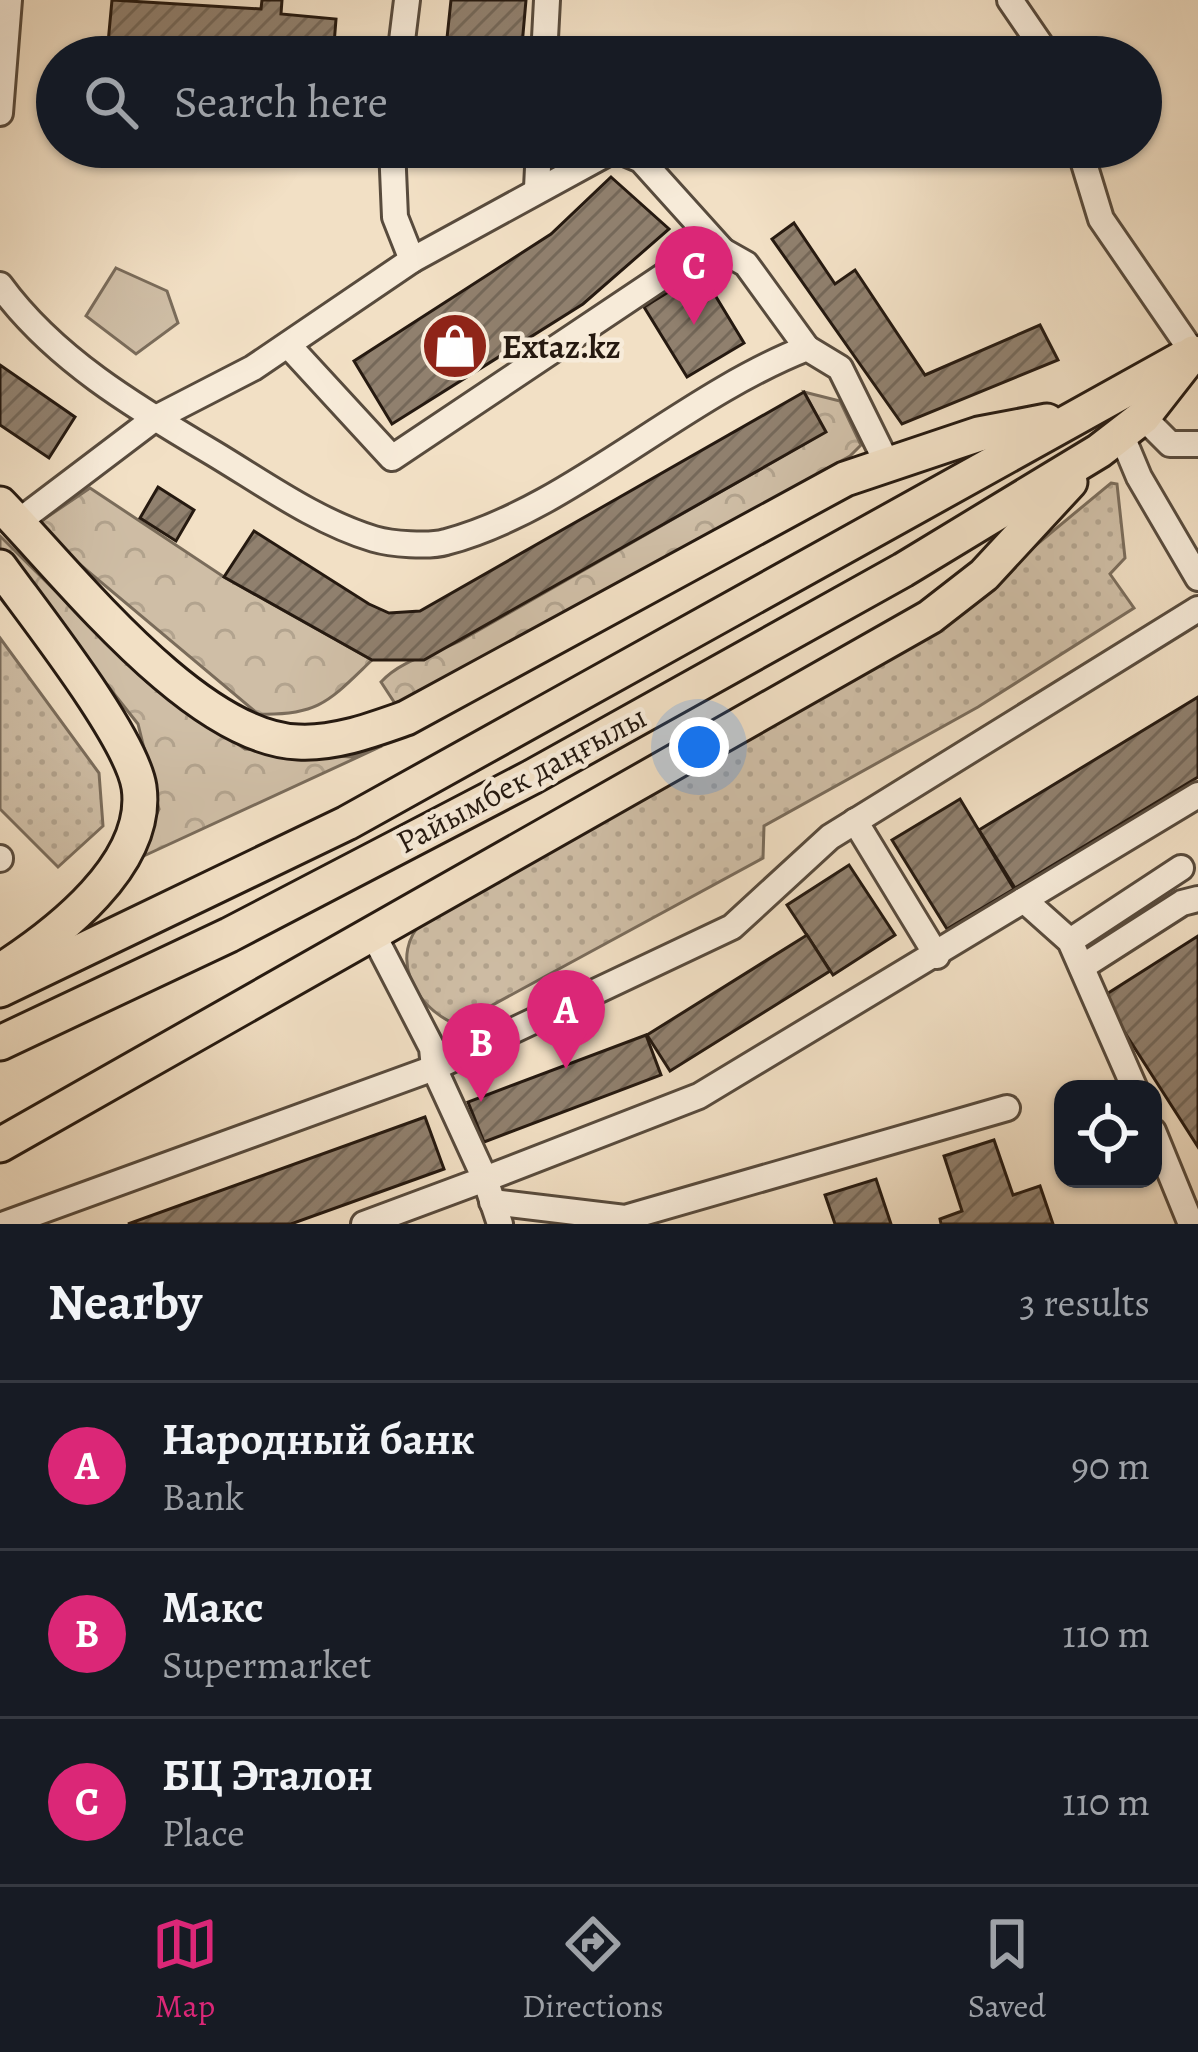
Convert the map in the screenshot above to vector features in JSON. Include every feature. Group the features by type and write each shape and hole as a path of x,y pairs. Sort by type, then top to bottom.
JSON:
{"main road":[{"name":"Райымбек даңғылы","path":"0,990 347,824 1195,352"},
{"name":"Райымбек даңғылы","path":"0,1043 229,934 532,777 903,569 1121,434 1195,352"},
{"path":"9,513 178,687 257,736 312,742 406,718 886,461 979,434 1078,414"},
{"path":"0,1145 930,617 984,575 1121,434"},
{"path":"0,567 110,723 139,788 134,829 98,894 0,971"}],"street":[{"path":"0,113 9,0"},
{"path":"403,36 407,0"},
{"path":"545,36 547,0"},
{"path":"1010,0 1035,36"},
{"path":"393,168 395,217 412,260"},
{"path":"537,188 538,168"},
{"path":"9,513 154,418 288,345 412,260 576,168"},
{"path":"648,168 723,251 746,264 807,348 840,368 886,461"},
{"path":"1086,168 1102,219 1195,352"},
{"path":"288,345 392,458 692,257 723,251"},
{"path":"0,285 27,322 154,418 288,498 375,539 443,544 537,503 720,387 807,348"},
{"path":"1121,434 1170,444 1198,444"},
{"path":"1121,434 1139,477 1198,578"},
{"path":"5,1224 434,1068 731,927 830,837 1198,609"},
{"path":"364,1224 492,1201 699,1096 1198,795"},
{"path":"854,821 937,956"},
{"path":"1070,941 1181,868"},
{"path":"1082,968 1182,904 1198,899"},
{"path":"1024,900 1070,941 1132,1080"},
{"path":"373,934 432,1048 434,1068 492,1201"},
{"path":"492,1201 625,1217 1007,1108"},
{"path":"1162,1153 1191,1224"}],"green space":[{"path":"116,268 167,291 178,323 136,354 86,316"},
{"path":"804,392 840,401 861,445 850,456 398,708 381,682 398,668 460,641 825,432"},
{"path":"1111,483 1117,484 1125,558 1110,574 1134,608 978,707 764,826 763,858 465,1020 453,1023 439,1015 417,992 410,978 408,949 423,921 930,633"},
{"path":"90,488 224,577 372,660 322,703 296,712 258,714 34,526"},
{"path":"0,536 147,682 245,749 351,757 382,746 135,860 159,809 138,724 0,550"},
{"path":"0,638 99,773 103,826 58,867 0,809"}],"building":[{"path":"112,0 261,9 262,0 282,0 281,14 336,19 335,36 109,36"},
{"path":"451,0 526,0 523,36 447,36"},
{"path":"611,177 669,229 583,304 392,424 354,361 551,234"},
{"path":"794,223 835,284 855,270 925,375 1040,325 1058,360 902,424 772,239"},
{"path":"701,272 744,343 687,377 644,307"},
{"path":"0,365 75,417 49,458 0,425"},
{"path":"804,392 826,432 424,660 372,660 224,577 254,531 369,604 389,613 420,611"},
{"path":"158,487 194,510 176,541 140,518"},
{"path":"1198,697 1198,777 1015,888 979,830"},
{"path":"960,799 1014,889 947,929 892,840"},
{"path":"849,865 895,935 833,975 787,905"},
{"path":"807,935 830,971 670,1071 647,1035"},
{"path":"1198,936 1198,1147 1162,1091 1162,1080 1155,1080 1102,997"},
{"path":"646,1035 661,1075 484,1142 468,1102"},
{"path":"425,1117 444,1169 291,1224 128,1224"},
{"path":"994,1140 1013,1195 1040,1186 1053,1224 941,1224 940,1219 962,1211 944,1156"},
{"path":"876,1179 891,1224 835,1224 825,1195"}],"place":[{"name":"БЦ Эталон","path":"694,325"},
{"name":"Extaz.kz","path":"455,346"},
{"name":"Народный банк","path":"566,1069"},
{"name":"Макс","path":"481,1102"}]}
